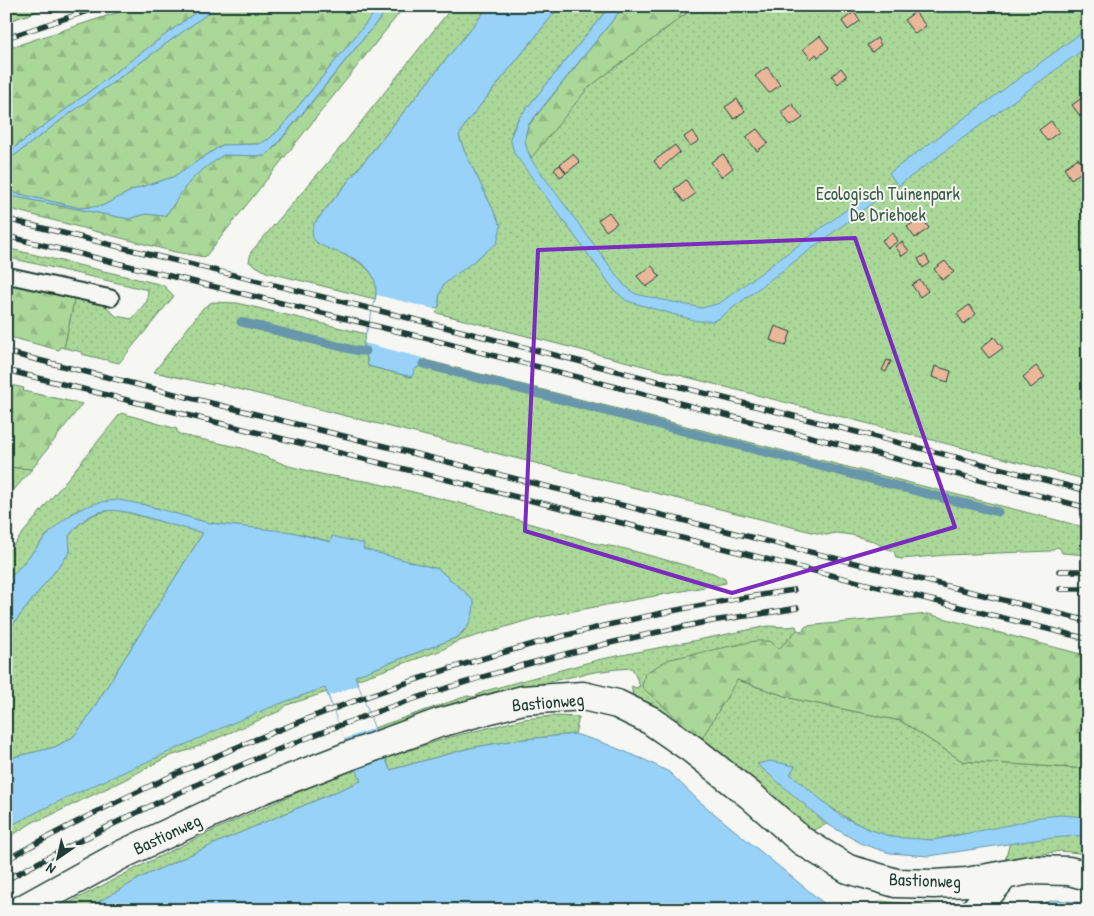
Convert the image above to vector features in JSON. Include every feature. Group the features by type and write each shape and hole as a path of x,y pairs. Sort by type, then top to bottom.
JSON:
{"street":[{"name":"Bastionweg","path":"21,910 122,854 261,790 349,756 440,724 523,700 583,696 617,704 650,720 692,749 802,841 848,869 896,883 934,884 966,882 1030,870 1069,871 1088,876"},
{"path":"975,910 1004,876"}],"lane":[{"path":"6,275 111,298"}],"highlighted area":[{"path":"855,238 955,527 732,593 525,531 538,250"}],"green space":[{"path":"6,6 54,6 6,22"},
{"path":"137,6 204,6 6,154 6,49"},
{"path":"218,6 380,6 279,130 269,139 259,144 222,145 173,177 135,189 102,206 80,208 6,191 6,162"},
{"path":"390,6 405,6 205,257 175,252 6,208 6,195 129,219 146,214 165,216 191,180 223,155 265,156 277,145"},
{"path":"453,6 489,6 316,221 317,243 359,262 374,277 376,287 375,299 266,272 249,262 251,252 346,141"},
{"name":"Ecologisch Tuinenpark De Driehoek","path":"560,6 610,6 518,119 511,133 588,88 696,6 1088,6 1088,436 1081,467 1088,469 1088,480 433,312 434,309 439,307 439,297 443,285 501,226 459,136 466,123"},
{"path":"624,6 696,6 588,88 531,158 525,142 529,125"},
{"path":"6,248 163,285 174,296 119,363 81,354 82,352 64,348 75,296 101,302 116,316 132,319 147,301 148,290 6,257"},
{"path":"6,281 75,296 64,348 60,347 59,350 6,336"},
{"path":"212,302 237,303 366,334 364,345 368,366 411,377 415,368 425,359 1088,528 1088,555 1062,553 1060,548 1056,547 1051,551 946,555 901,559 896,558 894,551 873,541 852,535 836,533 826,535 812,532 214,383 213,385 154,372 203,308"},
{"path":"6,384 24,388 23,391 82,404 32,469 6,467"},
{"path":"121,413 177,429 177,432 181,435 242,448 289,466 325,475 371,482 480,508 593,543 626,549 713,573 725,579 726,583 535,618 456,642 442,650 356,680 355,676 458,637 468,627 474,602 438,569 301,534 209,523 145,505 79,509 46,536 6,584 6,554"},
{"path":"6,467 32,469 6,499"},
{"path":"112,510 203,533 83,725 73,737 55,747 6,759 6,633 70,552 69,536 73,530 93,515"},
{"path":"928,614 1088,656 1088,769 962,761 901,721 794,699 737,680 701,740 642,687 645,673 670,659 755,641 770,641 779,649 797,630 802,631 806,626"},
{"path":"768,626 796,626 797,630 779,649 737,680 794,699 901,721 962,761 1088,769 1088,854 1060,851 1005,861 1013,831 962,834 932,840 910,840 890,836 854,822 837,812 789,774 795,766 758,764 827,824 810,832 652,706 635,697 632,686 636,688 640,686 632,668 599,671 566,678 377,731 374,728 467,696 474,697 485,691 597,660"},
{"path":"325,687 327,692 287,705 280,711 192,749 167,757 124,780 35,821 6,839 6,828 39,810 202,735 267,708"},
{"path":"553,716 579,717 575,734 516,740 470,748 390,770 386,758 447,738 524,719"},
{"path":"357,769 361,781 144,876 84,910 56,910 136,868 217,829 314,785"},
{"path":"880,901 939,907 940,910 885,910"}],"water":[{"path":"204,6 218,6 6,162 6,154"},
{"path":"380,6 390,6 265,156 223,155 191,181 164,216 146,214 129,219 6,195 6,191 80,208 102,206 135,189 173,177 222,145 259,144 269,139 279,130"},
{"path":"489,6 560,6 466,123 459,136 501,226 497,243 443,285 439,297 439,307 434,309 425,361 416,368 412,377 368,366 364,343 375,302 375,282 371,273 363,264 351,257 326,248 315,241 312,232 314,224"},
{"path":"610,6 624,6 529,124 525,139 533,162 623,284 634,293 702,308 720,303 869,193 875,201 718,319 697,321 627,301 615,291 514,153 510,138 518,119"},
{"path":"1088,28 1088,46 898,186 889,173"},
{"path":"119,500 145,505 209,523 292,532 330,542 332,536 364,544 363,549 438,569 474,602 473,614 468,625 458,637 355,676 390,770 470,748 516,740 575,734 604,743 669,772 699,801 832,910 84,910 144,876 361,781 325,688 225,726 6,828 6,759 55,747 73,737 83,725 203,533 121,511 110,510 89,516 69,536 70,552 6,633 6,587 13,574 66,518 89,506"},
{"path":"770,761 795,766 790,774 841,816 866,828 892,837 933,840 1040,817 1060,815 1088,817 1088,835 1041,839 929,856 890,853 862,844 827,824 757,764"},
{"path":"1055,900 1077,902 1088,906 1088,910 1016,910"}],"pier":[{"path":"377,295 438,310 436,311 427,359 364,343"},
{"path":"358,685 374,728 344,739 329,696"}],"building":[{"path":"854,12 860,21 848,30 842,21"},
{"path":"915,12 926,26 915,34 904,20"},
{"path":"820,36 829,48 818,57 816,54 811,59 803,49"},
{"path":"877,38 881,45 872,52 867,45"},
{"path":"767,67 780,85 769,93 755,76"},
{"path":"841,68 847,76 838,84 832,76"},
{"path":"1086,95 1088,111 1080,116 1072,105"},
{"path":"737,99 745,111 734,119 725,107"},
{"path":"792,104 803,118 791,126 781,112"},
{"path":"1051,121 1059,132 1047,141 1039,130"},
{"path":"757,129 768,143 757,151 746,137"},
{"path":"693,131 699,141 690,146 684,137"},
{"path":"675,145 680,152 660,169 654,161"},
{"path":"573,154 580,162 566,173 560,164"},
{"path":"723,154 733,168 721,177 711,162"},
{"path":"1078,158 1085,170 1071,179 1064,168"},
{"path":"560,165 566,173 560,177 554,169"},
{"path":"686,180 695,194 684,202 674,189"},
{"path":"609,212 617,223 606,231 598,220"},
{"path":"921,217 929,228 915,238 907,227"},
{"path":"893,233 898,241 888,248 882,240"},
{"path":"902,242 909,251 902,256 895,246"},
{"path":"925,255 930,263 923,268 918,259"},
{"path":"945,261 954,272 942,280 934,269"},
{"path":"652,266 660,277 646,287 637,276"},
{"path":"920,280 928,291 920,297 912,285"},
{"path":"969,305 976,314 964,324 957,314"},
{"path":"775,326 791,332 786,346 770,340"},
{"path":"994,337 1003,348 989,358 981,348"},
{"path":"887,360 891,361 886,372 882,370"},
{"path":"935,366 951,371 948,382 932,377"},
{"path":"1036,366 1045,377 1031,388 1023,377"}],"waterway":[{"path":"241,322 358,351 366,351"},
{"path":"423,364 998,512"}],"railway":[{"path":"6,38 103,6"},
{"path":"6,219 437,325 1088,491"},
{"path":"6,236 433,340 1088,508"},
{"path":"6,352 1088,621"},
{"path":"6,370 1088,639"},
{"path":"1059,571 1088,571"},
{"path":"1060,589 1088,589"},
{"path":"6,860 149,786 342,705 490,656 565,636 717,602 794,590"},
{"path":"6,880 131,815 195,786 324,731 390,707 524,665 634,637 701,623 797,608"}]}
